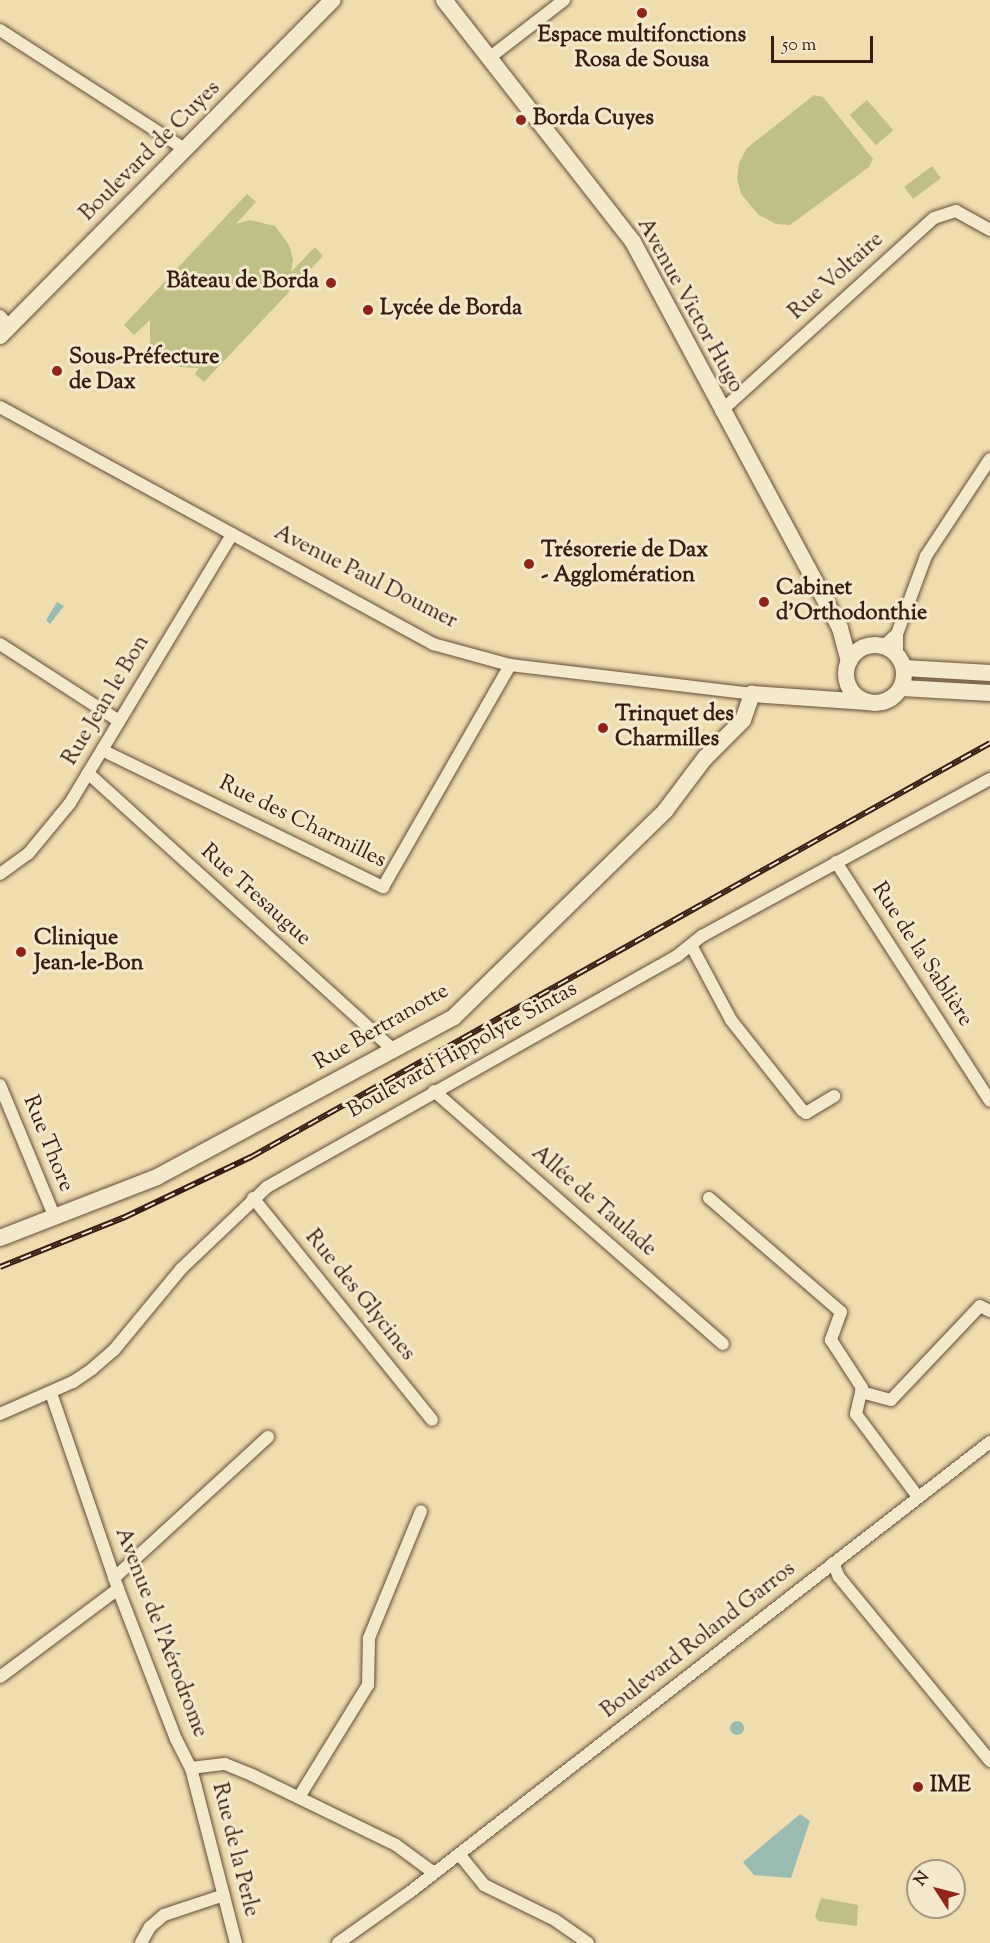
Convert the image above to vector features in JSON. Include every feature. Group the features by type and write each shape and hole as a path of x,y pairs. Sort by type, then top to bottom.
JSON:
{"street":[{"name":"Boulevard de Cuyes","path":"3,326 185,150 333,0"},
{"name":"Avenue Victor Hugo","path":"444,0 633,242 721,411 840,628 847,671"},
{"path":"489,58 564,0"},
{"path":"0,30 185,150"},
{"name":"Rue Voltaire","path":"721,411 934,218 956,211 990,230"},
{"name":"Avenue Paul Doumer","path":"0,407 433,644 510,665 752,694 813,697 835,702 867,702"},
{"path":"889,653 926,556 990,459"},
{"name":"Rue Jean le Bon","path":"0,874 28,854 48,833 88,773 232,534"},
{"path":"840,628 889,653 902,688"},
{"path":"0,644 119,722"},
{"path":"990,672 889,653 855,652 847,671 849,690 867,702 887,701 902,688 990,693"},
{"name":"Rue des Charmilles","path":"102,750 383,886 510,665"},
{"path":"813,697 847,671"},
{"name":"Rue Bertranotte","path":"0,1238 156,1177 394,1050 465,1008 619,858 743,720 752,694"},
{"name":"Rue Tresaugue","path":"88,773 394,1050"},
{"name":"Boulevard Hippolyte Sintas","path":"0,1414 73,1382 114,1350 181,1269 253,1198 315,1157 836,862 990,779"},
{"name":"Rue de la Sablière","path":"836,862 990,1101"},
{"path":"691,945 731,1020 802,1110 806,1113 834,1096"},
{"name":"Rue Thore","path":"0,1085 55,1218"},
{"name":"Allée de Taulade","path":"434,1091 723,1344"},
{"name":"Rue des Glycines","path":"253,1198 432,1420"},
{"path":"709,1198 841,1312 831,1340 861,1392 856,1414 918,1497"},
{"path":"861,1392 891,1400 980,1306 990,1311"},
{"name":"Avenue de l'Aérodrome","path":"51,1393 116,1583 176,1738 192,1768 225,1764 396,1845 434,1873"},
{"path":"0,1677 116,1583 268,1437"},
{"name":"Boulevard Roland Garros","path":"338,1943 459,1854 990,1442"},
{"path":"298,1797 368,1685 369,1638 421,1511"},
{"path":"833,1563 846,1586 990,1761"},
{"name":"Rue de la Perle","path":"192,1768 236,1943"},
{"path":"459,1854 484,1885 555,1920 588,1943"},
{"path":"141,1943 150,1927 164,1915 224,1895"}],"shaded area":[{"path":"814,95 823,97 873,159 869,167 790,225 776,224 759,215 741,194 737,178 739,163 747,148"},
{"path":"867,100 893,130 876,145 850,115"},
{"path":"932,166 941,178 913,199 904,187"},
{"path":"247,194 256,202 236,224 250,220 275,226 289,245 293,259 291,272 315,247 323,256 204,382 195,374 199,368 178,367 158,356 150,343 150,320 134,335 124,325"},
{"path":"821,1898 858,1905 857,1926 818,1921 815,1916"}],"water":[{"path":"57,602 64,606 50,624 46,620"},
{"path":"737,1721 742,1723 744,1728 742,1733 737,1735 732,1733 730,1728 732,1723"},
{"path":"800,1814 810,1821 791,1878 754,1875 743,1862"}],"railway":[{"path":"0,1267 125,1217 251,1157 990,743"}],"place":[{"name":"Espace multifonctions Rosa de Sousa","path":"642,13"},
{"name":"Borda Cuyes","path":"521,120"},
{"name":"Bâteau de Borda","path":"331,283"},
{"name":"Lycée de Borda","path":"368,310"},
{"name":"Sous-Préfecture de Dax","path":"57,371"},
{"name":"Trésorerie de Dax - Agglomération","path":"529,564"},
{"name":"Cabinet d'Orthodonthie","path":"764,602"},
{"name":"Trinquet des Charmilles","path":"603,728"},
{"name":"Clinique Jean-le-Bon","path":"21,952"},
{"name":"IME","path":"918,1787"}]}
